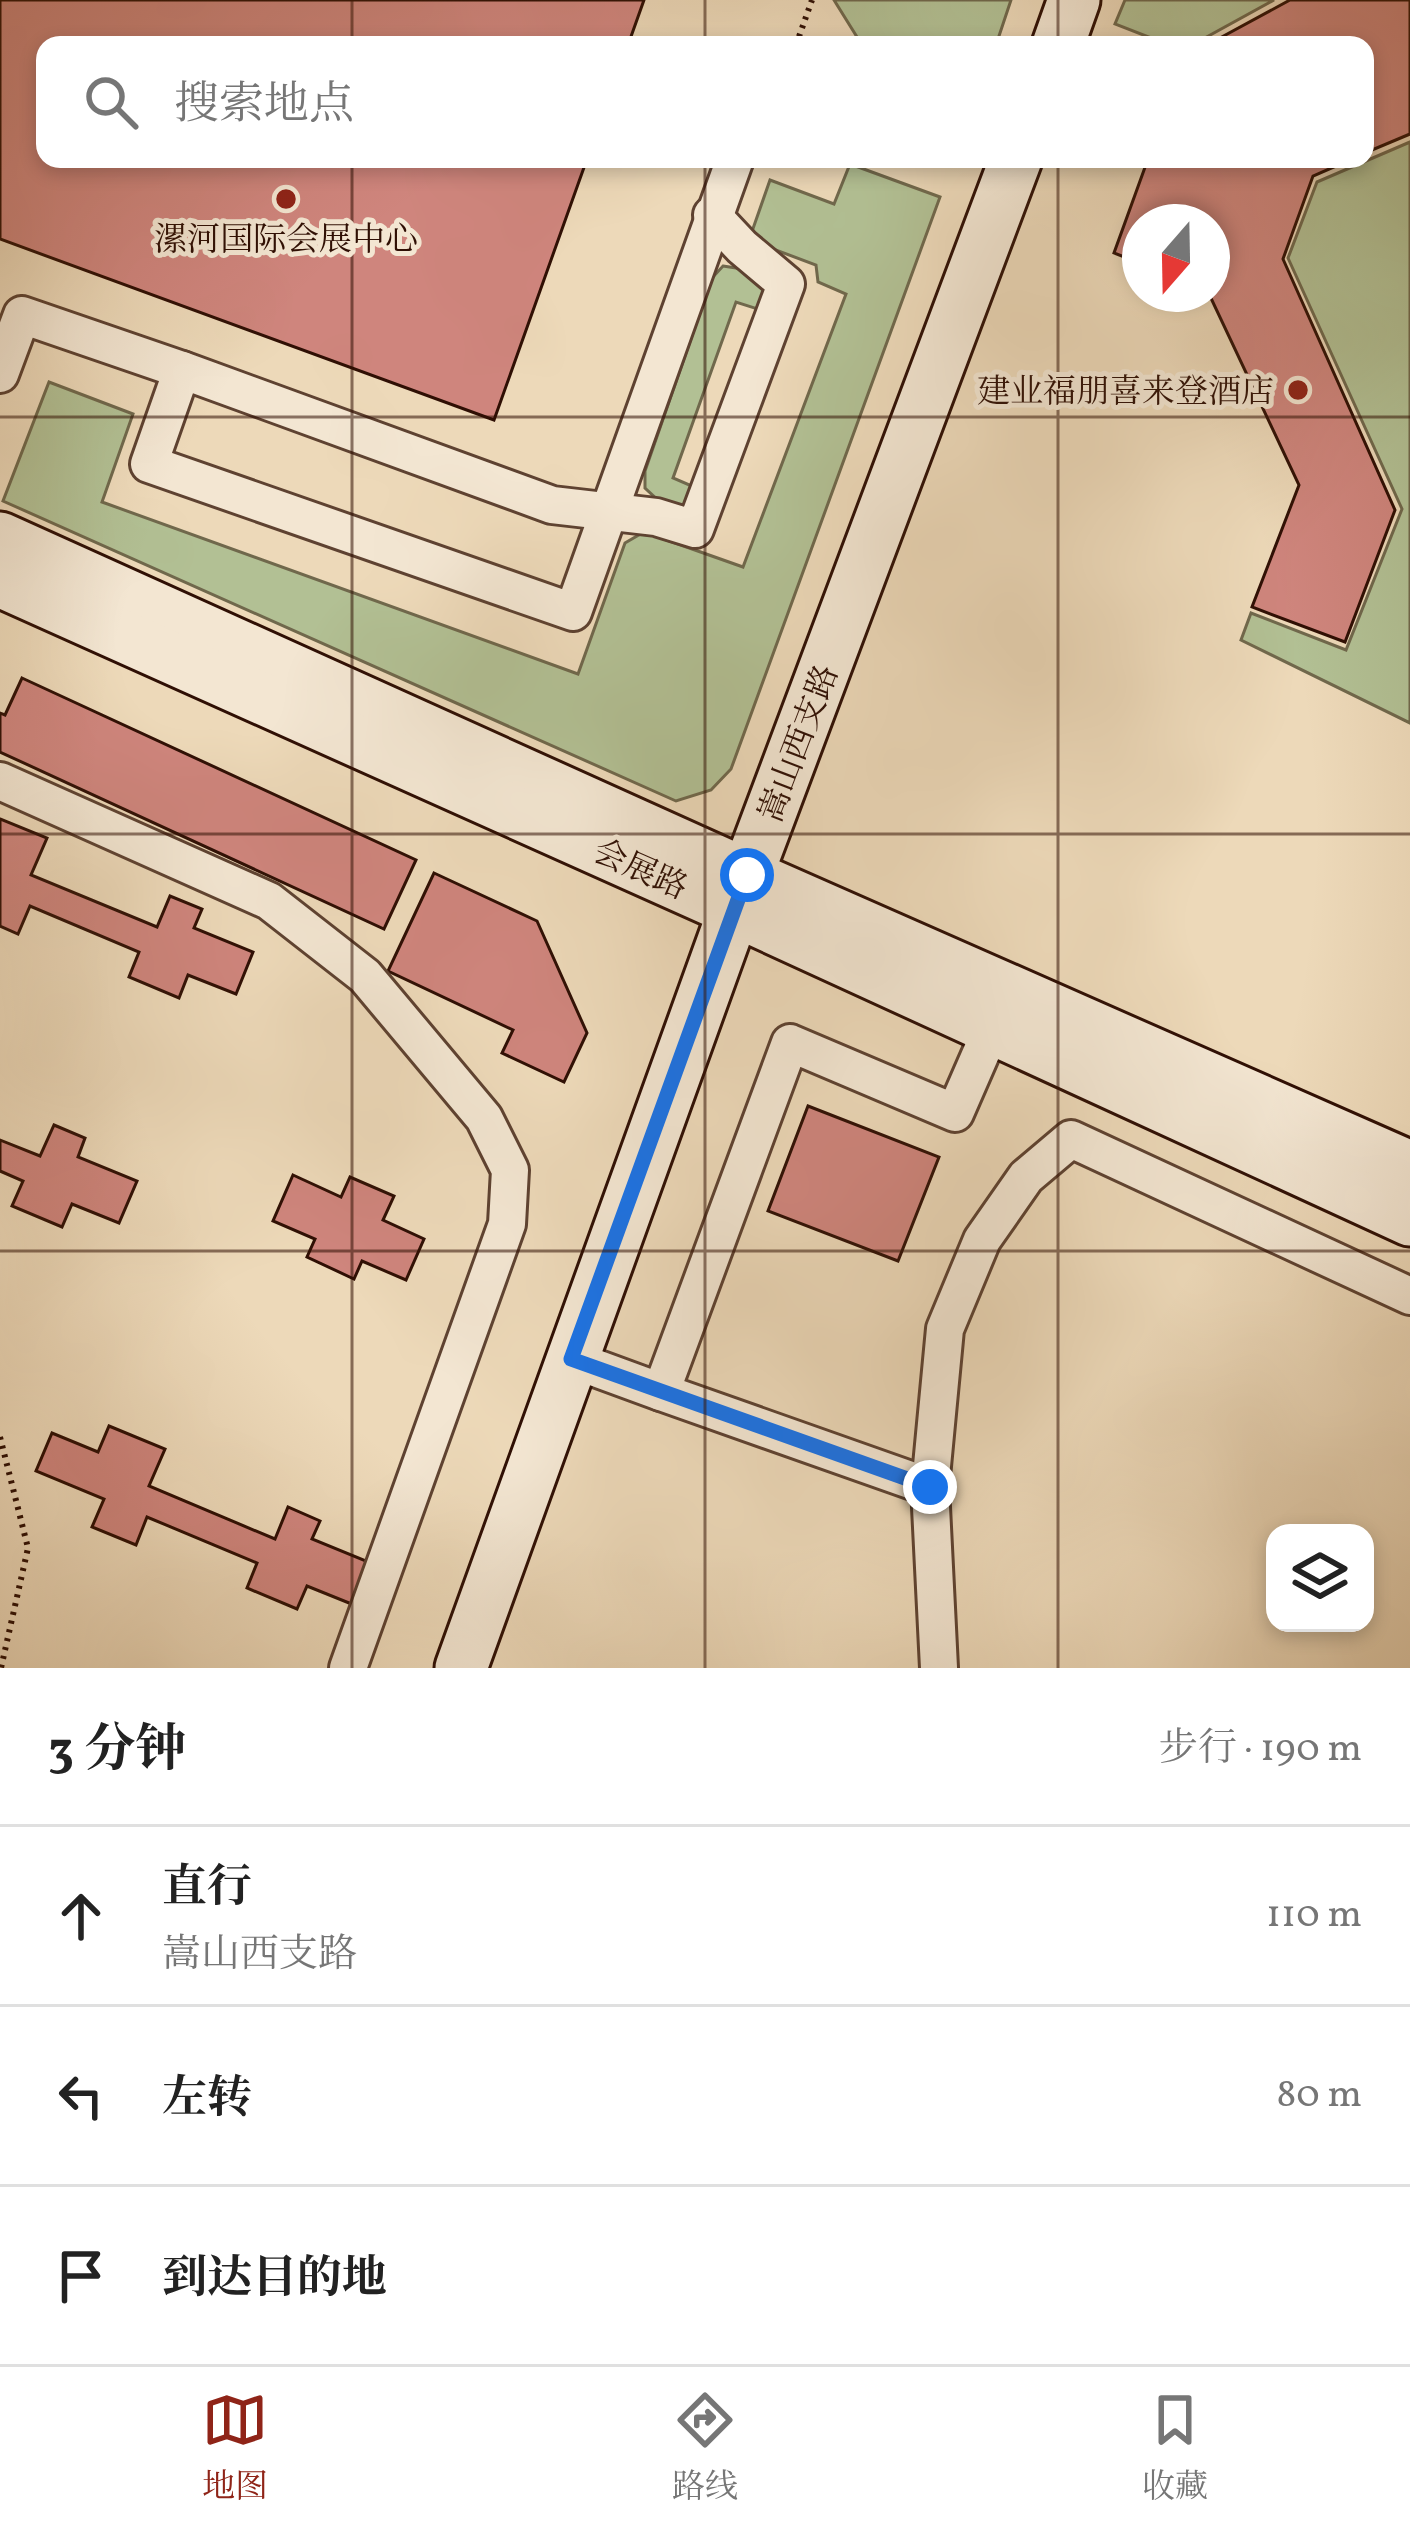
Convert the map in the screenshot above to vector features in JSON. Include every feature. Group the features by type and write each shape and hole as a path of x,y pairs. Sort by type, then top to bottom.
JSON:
{"street":[{"path":"1061,36 1074,0"},
{"path":"182,370 149,464 574,612 731,168"},
{"name":"嵩山西支路","path":"461,1668 1005,168"},
{"path":"0,374 11,311 552,505 656,517 695,530 786,284 712,215"},
{"name":"会展路","path":"2,578 741,892 1410,1166"},
{"path":"0,781 268,901 365,976 484,1118 510,1170 507,1224 348,1668"},
{"name":"会展路","path":"741,892 992,1028 1410,1220"},
{"path":"661,1392 790,1042 955,1113 992,1028"},
{"path":"939,1668 930,1487 945,1329 982,1240 1026,1177 1070,1139 1410,1296"},
{"path":"571,1359 930,1487"}],"path":[{"path":"799,36 812,0"},
{"path":"0,1437 28,1548 1,1668"}],"green space":[{"path":"834,0 1011,0 999,36 856,36"},
{"path":"1125,0 1274,0 1208,36 1146,36 1115,24"},
{"path":"1410,142 1410,723 1241,640 1251,613 1346,650 1402,509 1288,258 1317,182 1350,168 1374,168 1374,157"},
{"path":"848,168 861,168 940,197 731,769 711,790 676,801 3,501 49,382 133,414 102,502 578,674 625,543 644,532 743,567 846,294 818,282 816,265 749,240 770,180 834,204"},
{"path":"723,266 749,270 764,289 764,311 736,302 673,478 701,490 682,506 659,501 645,488 645,471 712,278"}],"building":[{"name":"漯河国际会展中心","path":"0,0 644,0 631,36 36,36 36,168 584,168 494,420 0,239"},
{"path":"1290,0 1410,0 1410,134 1374,149 1374,36 1224,36"},
{"name":"建业福朋喜来登酒店","path":"1145,168 1331,168 1313,176 1283,259 1395,510 1345,642 1252,607 1299,485 1217,312 1230,312 1230,204 1132,204"},
{"name":"建业福朋喜来登酒店","path":"1122,231 1122,256 1114,253"},
{"path":"22,678 416,860 384,929 0,752 0,713 5,715"},
{"path":"0,819 47,838 31,875 157,927 170,896 202,909 194,928 253,952 236,994 188,975 179,998 129,977 139,952 30,906 18,934 0,926"},
{"path":"434,873 537,921 587,1033 564,1082 502,1053 513,1030 388,971"},
{"path":"808,1106 939,1157 898,1261 768,1211"},
{"path":"54,1125 85,1138 78,1157 137,1181 119,1223 72,1204 62,1227 12,1206 23,1181 0,1171 0,1140 40,1156"},
{"path":"293,1175 341,1197 350,1177 394,1196 383,1220 424,1239 406,1280 362,1261 354,1279 307,1257 315,1239 273,1221"},
{"path":"109,1426 165,1449 149,1486 275,1539 288,1507 320,1521 312,1539 371,1563 354,1605 307,1586 297,1609 247,1588 257,1563 147,1517 136,1545 92,1527 104,1499 36,1471 52,1433 98,1452"}],"place":[{"name":"漯河国际会展中心","path":"286,199"},
{"name":"建业福朋喜来登酒店","path":"1298,390"}],"route":[{"path":"747,875 571,1359 930,1487"}]}
